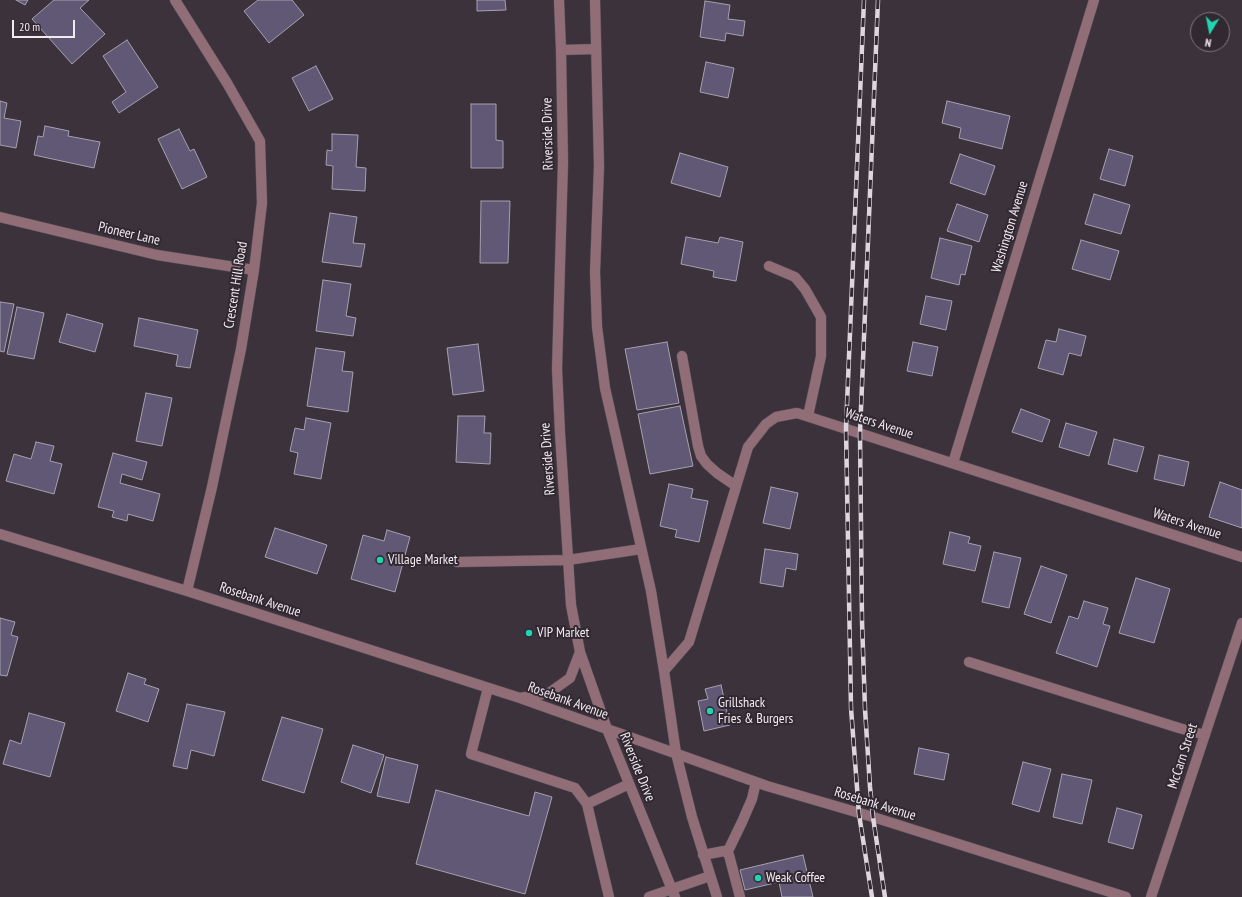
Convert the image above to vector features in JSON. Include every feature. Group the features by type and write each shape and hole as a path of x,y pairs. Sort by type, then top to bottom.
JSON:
{"street":[{"name":"Crescent Hill Road","path":"175,0 227,83 260,141 262,203 254,270 240,349 212,487 187,591"},
{"name":"Riverside Drive","path":"559,0 563,162 557,369 571,605 580,652 607,729 673,893"},
{"path":"595,0 599,166 595,272 597,327 605,388 651,591 676,753 692,817 717,897"},
{"name":"Washington Avenue","path":"953,463 1094,0"},
{"path":"561,50 596,49"},
{"name":"Pioneer Lane","path":"0,217 157,255 254,270"},
{"path":"768,266 795,277 805,289 821,317 821,356 808,416"},
{"path":"682,356 701,456 717,473 736,486"},
{"name":"Waters Avenue","path":"664,671 689,642 748,447 766,424 776,417 797,413 808,416 1242,556"},
{"name":"Rosebank Avenue","path":"0,534 187,591 520,698 756,782 1126,897"},
{"path":"457,562 568,560 641,549"},
{"name":"McCarn Street","path":"1151,897 1242,623"},
{"path":"520,698 549,693 570,678 580,652"},
{"path":"969,662 1205,735"},
{"path":"488,688 471,754 574,788 587,804 609,897"},
{"path":"727,853 752,799 756,782"},
{"path":"587,804 629,784"},
{"path":"703,855 724,851 729,855 740,897"},
{"path":"649,897 673,893 710,876"}],"building":[{"path":"16,0 28,0 25,5"},
{"path":"54,0 89,0 80,8 105,34 72,64 32,19"},
{"path":"258,0 292,0 304,15 269,43 244,11"},
{"path":"477,0 505,0 506,10 477,11"},
{"path":"705,1 730,5 728,19 745,21 743,36 726,33 725,41 700,37"},
{"path":"127,40 158,87 119,113 112,102 126,92 103,56"},
{"path":"706,62 734,68 728,98 700,92"},
{"path":"316,66 333,99 309,111 292,78"},
{"path":"0,101 7,103 4,118 21,121 16,148 0,145"},
{"path":"947,101 1010,116 1002,149 959,138 961,128 942,123"},
{"path":"471,104 496,104 496,140 503,141 503,168 471,168"},
{"path":"45,126 69,131 68,136 100,142 94,168 34,155 38,136 43,137"},
{"path":"179,129 190,151 194,149 207,177 182,189 158,139"},
{"path":"332,134 358,135 356,167 366,168 365,191 332,189 333,166 326,165 327,150 332,151"},
{"path":"1109,149 1133,156 1125,186 1100,179"},
{"path":"680,153 728,167 720,197 671,183"},
{"path":"960,154 995,166 985,195 950,183"},
{"path":"1094,194 1130,205 1121,234 1085,224"},
{"path":"481,201 510,201 508,263 480,263"},
{"path":"957,204 988,215 979,242 947,231"},
{"path":"330,213 357,217 353,243 365,244 361,267 322,262"},
{"path":"686,237 718,243 720,237 743,242 736,281 713,277 714,271 681,264"},
{"path":"940,238 972,246 965,275 961,274 959,285 931,278"},
{"path":"1081,240 1119,251 1110,280 1072,269"},
{"path":"323,280 351,284 346,316 356,318 353,336 316,331"},
{"path":"926,296 952,301 946,330 920,324"},
{"path":"0,302 14,304 4,352 0,351"},
{"path":"17,307 44,313 34,359 7,354"},
{"path":"67,314 103,324 95,352 59,342"},
{"path":"139,318 198,330 190,368 176,366 178,355 134,346"},
{"path":"1059,329 1086,336 1081,356 1069,353 1063,375 1038,368 1046,340 1056,342"},
{"path":"667,342 679,403 637,410 625,349"},
{"path":"913,342 938,347 932,376 907,371"},
{"path":"478,344 484,391 453,395 447,348"},
{"path":"316,348 345,352 342,371 353,372 348,412 307,406"},
{"path":"146,393 172,398 162,446 136,441"},
{"path":"680,406 693,466 650,474 638,414"},
{"path":"1021,409 1050,420 1042,442 1012,432"},
{"path":"458,416 485,416 484,433 491,433 490,464 456,462"},
{"path":"306,418 331,423 321,479 294,474 298,453 290,451 295,428 304,430"},
{"path":"1066,423 1097,432 1089,456 1059,447"},
{"path":"1114,439 1144,447 1137,472 1108,464"},
{"path":"36,442 54,446 50,461 62,464 54,494 6,481 14,454 31,459"},
{"path":"113,453 147,462 142,480 122,474 120,483 160,494 153,521 128,514 127,521 112,517 114,511 98,507"},
{"path":"1159,455 1189,462 1184,486 1154,479"},
{"path":"1220,482 1242,490 1242,528 1209,517"},
{"path":"669,484 693,489 691,498 708,501 699,542 675,537 677,530 660,526"},
{"path":"771,487 798,493 790,529 763,523"},
{"path":"275,528 327,545 317,574 265,557"},
{"name":"Village Market","path":"387,530 410,537 395,592 351,579 363,535 384,541"},
{"path":"950,532 970,537 968,543 981,546 975,571 943,564"},
{"path":"765,549 798,554 796,570 786,568 783,587 760,583"},
{"path":"994,552 1021,558 1009,608 982,602"},
{"path":"1041,566 1067,575 1051,623 1024,614"},
{"path":"1136,578 1170,589 1154,643 1119,633"},
{"path":"1084,601 1108,608 1103,624 1110,626 1097,667 1056,653 1069,616 1078,619"},
{"path":"0,618 15,622 11,635 18,637 7,676 0,675"},
{"path":"128,673 146,679 144,684 159,689 148,722 116,711"},
{"path":"721,685 730,725 704,731 698,701 708,699 705,689"},
{"path":"187,704 225,712 214,756 191,750 187,769 173,766"},
{"path":"29,713 65,723 50,777 3,764 10,740 21,744"},
{"path":"282,717 323,729 304,793 262,780"},
{"path":"353,745 384,755 371,793 341,782"},
{"path":"919,748 949,754 944,780 914,774"},
{"path":"386,757 418,765 409,803 377,796"},
{"path":"1023,762 1051,769 1039,812 1012,804"},
{"path":"1062,774 1092,780 1082,824 1053,817"},
{"path":"436,790 529,816 535,792 552,797 525,894 416,864"},
{"path":"1117,808 1142,815 1133,849 1108,842"},
{"path":"803,855 813,897 782,897 779,882 745,890 740,870"}],"railway":[{"path":"864,0 846,428 851,708 859,814 872,897"},
{"path":"878,0 860,433 862,621 865,709 873,817 885,897"}],"place":[{"name":"Village Market","path":"380,560"},
{"name":"VIP Market","path":"529,633"},
{"name":"Grillshack Fries & Burgers","path":"710,711"},
{"name":"Weak Coffee","path":"758,878"}]}
